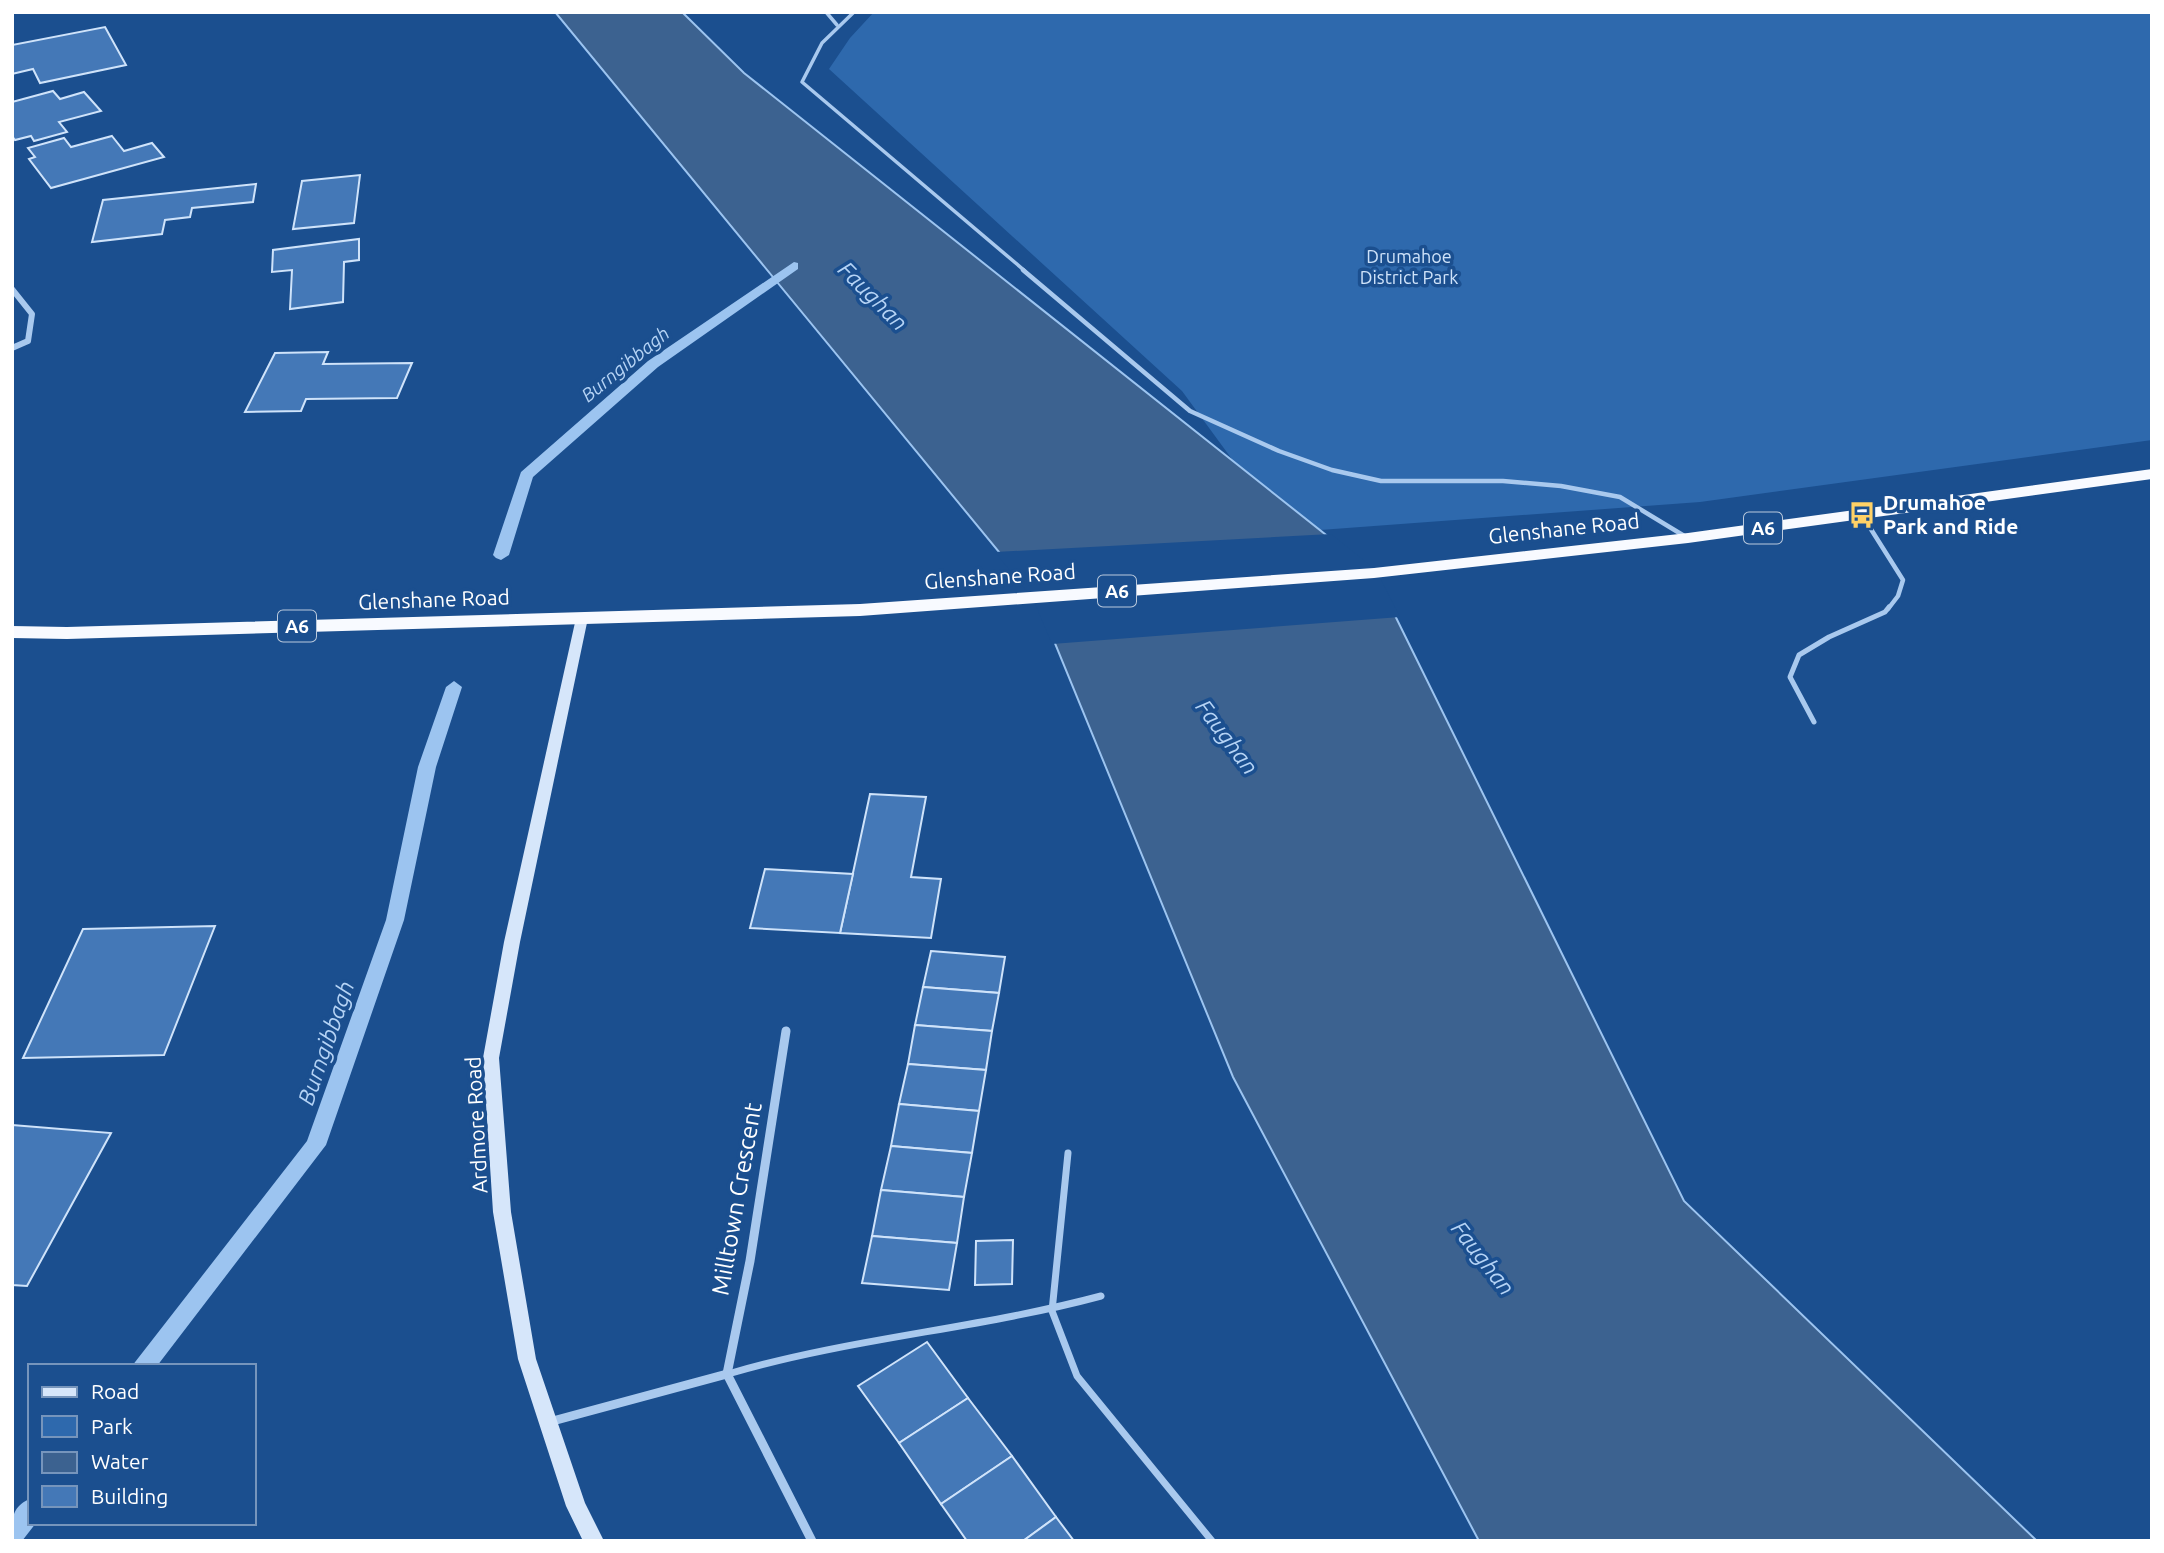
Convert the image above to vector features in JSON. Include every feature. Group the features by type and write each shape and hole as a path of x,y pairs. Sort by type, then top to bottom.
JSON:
{"highway":[{"name":"Glenshane Road","path":"12,632 67,633 860,610 1374,573 1689,538 2152,474"}],"main road":[{"name":"Ardmore Road","path":"582,618 512,942 491,1058 502,1212 527,1359 576,1506 594,1541"}],"street":[{"path":"12,289 33,314 28,341 12,348"},
{"name":"Milltown Crescent","path":"727,1374 750,1261 786,1031"},
{"path":"548,1422 727,1374 812,1541"}],"lane":[{"path":"826,12 837,25"},
{"path":"854,12 837,25 810,59 802,82 1190,411 1322,467 1381,481 1503,481 1561,486 1620,497 1689,538"},
{"path":"1814,723 1790,677 1799,655 1829,637 1885,612 1898,596 1903,580 1862,515"},
{"path":"1068,1153 1052,1311 1077,1376 1212,1541"},
{"path":"727,1374 777,1357 1052,1311 1101,1296"}],"green space":[{"name":"Drumahoe District Park","path":"874,12 2152,12 2152,440 1700,502 1320,530 1234,462 1182,391 829,69 850,38"}],"water":[{"name":"Faughan","path":"555,12 682,12 744,73 1374,573 1684,1201 2037,1541 1479,1541 1233,1077 1036,597"}],"pier":[{"path":"1331,534 1376,570 1400,617 1052,644 1033,599 995,552"}],"building":[{"path":"105,27 126,65 40,83 33,69 12,74 12,45"},
{"path":"53,91 60,99 84,92 101,111 59,122 67,132 34,141 31,136 15,140 12,136 12,102"},
{"path":"112,136 124,151 152,143 164,157 51,188 29,159 35,157 28,148 64,138 71,147"},
{"path":"360,175 354,223 293,229 302,181"},
{"path":"256,184 253,202 192,208 190,217 165,220 162,234 92,242 103,200"},
{"path":"359,239 359,260 344,262 343,302 290,309 292,270 272,272 273,250"},
{"path":"328,352 323,364 412,363 397,398 306,399 301,411 245,412 275,353"},
{"path":"870,794 926,797 911,877 941,879 931,938 840,933"},
{"path":"765,869 853,874 840,933 750,928"},
{"path":"215,926 164,1055 23,1058 83,929"},
{"path":"931,951 1005,957 999,993 923,987"},
{"path":"923,987 999,993 992,1031 915,1025"},
{"path":"915,1025 992,1031 986,1070 908,1064"},
{"path":"908,1064 986,1070 979,1111 899,1104"},
{"path":"899,1104 979,1111 972,1153 891,1146"},
{"path":"12,1125 111,1133 27,1286 12,1285"},
{"path":"891,1146 972,1153 964,1197 881,1190"},
{"path":"881,1190 964,1197 957,1243 872,1236"},
{"path":"872,1236 957,1243 949,1290 862,1283"},
{"path":"1013,1240 1012,1284 975,1285 976,1241"},
{"path":"927,1342 968,1398 899,1443 858,1386"},
{"path":"968,1398 1012,1456 941,1504 899,1443"},
{"path":"1012,1456 1056,1517 1023,1541 967,1541 941,1504"},
{"path":"1056,1517 1074,1541 1023,1541"}],"waterway":[{"name":"Burngibbagh","path":"501,555 526,475 653,364 794,266"},
{"name":"Burngibbagh","path":"145,1364 316,1145 395,920 427,767 454,687"},
{"name":"Burngibbagh","path":"12,1534 28,1514"}],"place":[{"name":"Drumahoe Park and Ride","path":"1862,515"}]}
